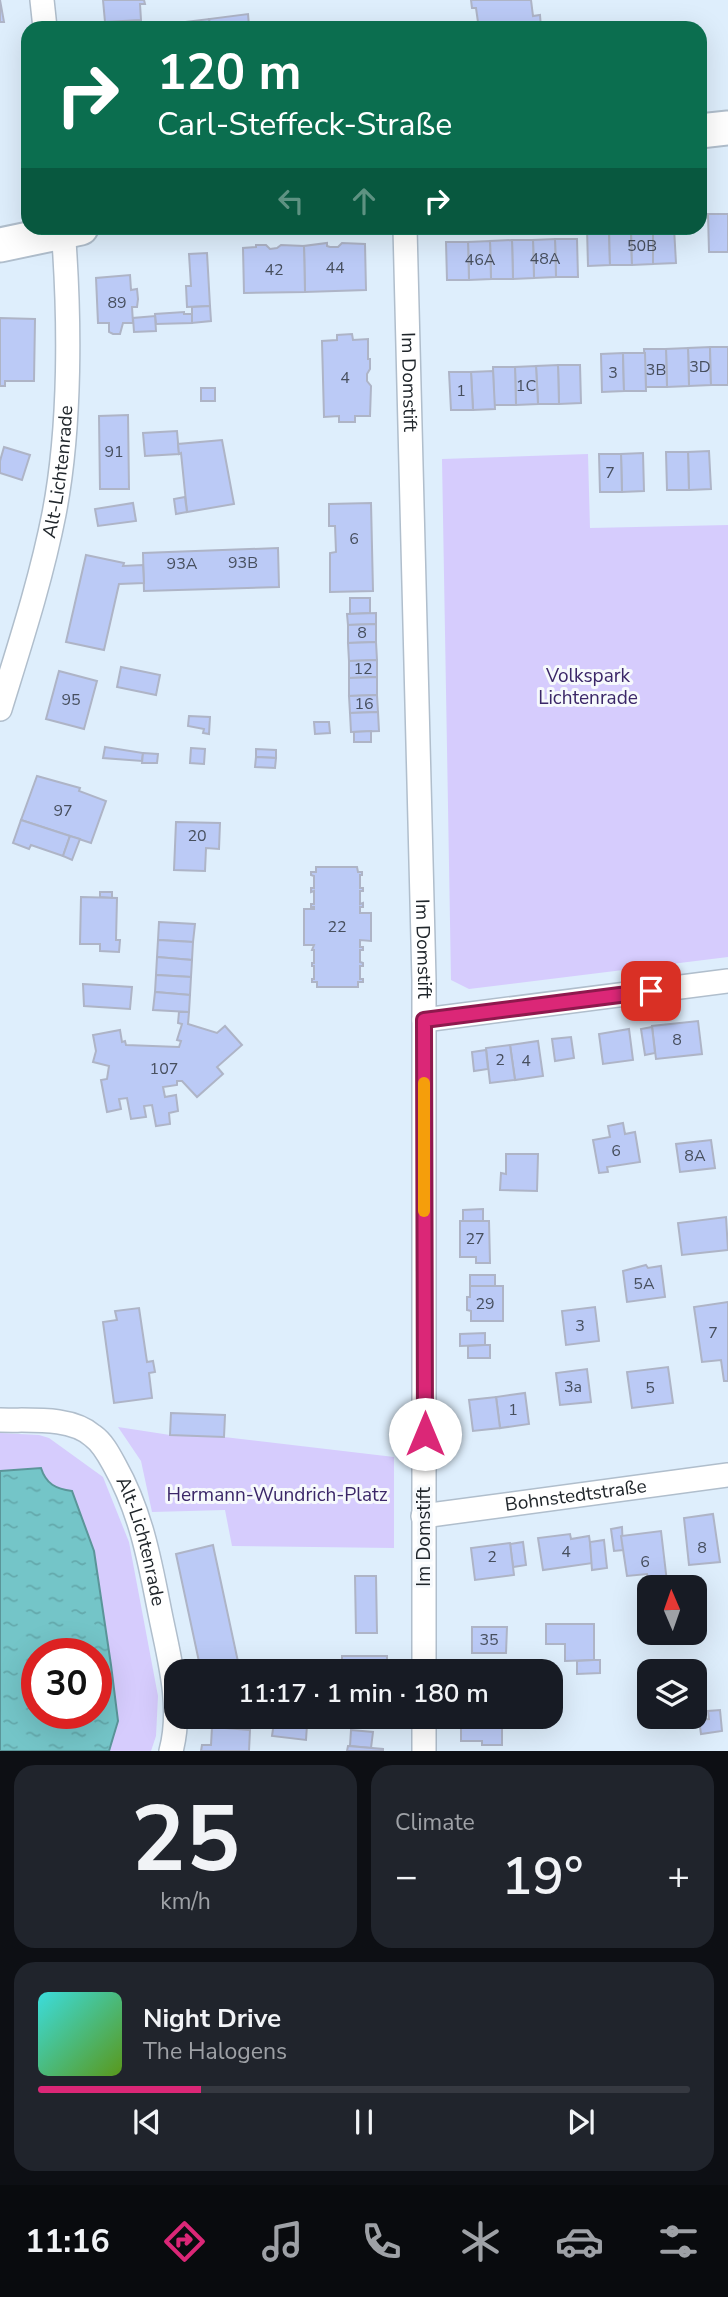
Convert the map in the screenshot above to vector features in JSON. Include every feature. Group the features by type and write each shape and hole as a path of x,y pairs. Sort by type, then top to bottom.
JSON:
{"street":[{"path":"42,0 44,21"},
{"path":"707,130 728,128"},
{"path":"0,245 43,235"},
{"name":"Alt-Lichtenrade","path":"0,709 43,564 60,472 66,398 69,235"},
{"name":"Im Domstift","path":"405,235 424,1020 424,1659"},
{"path":"424,1020 728,981"},
{"name":"Alt-Lichtenrade","path":"0,1420 65,1423 80,1427 94,1436 118,1471 139,1519 148,1553 174,1685 172,1751"},
{"name":"Bohnstedtstraße","path":"423,1516 728,1475"},
{"path":"424,1729 424,1751"}],"green space":[{"name":"Volkspark Lichtenrade","path":"588,454 590,528 728,525 728,957 469,989 451,980 442,459"},
{"name":"Hermann-Wundrich-Platz","path":"118,1427 170,1435 224,1437 394,1457 394,1548 232,1546 225,1510 152,1512 141,1461"},
{"name":"Hermann-Wundrich-Platz","path":"0,1433 39,1435 49,1438 103,1477 129,1542 158,1696 156,1736 151,1751 109,1751 118,1721 112,1673 112,1638 107,1638 94,1551 72,1491 53,1485 41,1468 0,1471"}],"water":[{"path":"41,1468 52,1485 72,1491 94,1551 107,1638 21,1638 21,1729 112,1729 112,1673 118,1721 109,1751 0,1751 0,1471"}],"building":[{"path":"0,0 4,22 0,22"},
{"path":"103,0 144,0 145,4 140,4 141,20 105,21"},
{"path":"471,0 531,0 533,16 540,15 540,21 478,21 476,8 472,8"},
{"path":"248,14 249,21 209,21"},
{"path":"708,214 728,214 728,252 709,252"},
{"path":"587,235 609,235 610,265 588,266"},
{"path":"609,235 631,235 632,265 610,265"},
{"path":"631,235 653,235 653,264 632,265"},
{"path":"653,235 674,235 676,263 653,264"},
{"path":"555,239 577,239 578,277 556,277"},
{"path":"555,239 556,277 534,278 533,240"},
{"path":"512,240 533,240 534,278 513,279"},
{"path":"512,240 513,279 491,279 490,241"},
{"path":"490,241 491,279 469,280 468,242"},
{"path":"446,242 468,242 469,280 447,280"},
{"path":"327,243 330,247 338,247 342,243 365,244 366,290 305,292 304,246"},
{"path":"266,245 270,249 281,245 304,246 305,292 244,293 243,248"},
{"path":"207,253 210,306 187,307 186,286 191,286 189,254"},
{"path":"130,275 131,290 137,289 138,299 137,307 132,307 133,323 123,323 120,334 113,334 109,332 109,323 98,323 96,278"},
{"path":"210,306 211,321 192,323 192,307"},
{"path":"155,314 192,314 192,323 156,324"},
{"path":"155,316 156,331 134,332 133,318"},
{"path":"0,318 35,319 34,381 5,381 5,386 0,386"},
{"path":"352,334 353,340 368,339 370,416 355,416 355,422 339,422 339,416 324,417 322,341 337,340 337,335"},
{"path":"710,347 711,385 689,386 688,348"},
{"path":"710,347 728,347 728,385 711,385"},
{"path":"688,348 689,386 667,387 666,349"},
{"path":"644,349 666,349 667,387 646,387"},
{"path":"623,353 624,391 602,392 601,354"},
{"path":"623,353 645,353 646,391 624,391"},
{"path":"558,365 580,365 581,403 559,404"},
{"path":"558,365 559,404 538,404 536,366"},
{"path":"536,366 538,404 516,405 515,367"},
{"path":"493,367 515,367 516,405 494,405"},
{"path":"493,371 495,409 473,410 471,372"},
{"path":"449,372 471,372 473,410 451,410"},
{"path":"201,388 215,388 215,401 201,401"},
{"path":"128,415 129,489 100,489 99,416"},
{"path":"177,431 179,454 145,456 143,433"},
{"path":"222,440 234,504 187,512 178,444"},
{"path":"4,447 30,455 22,480 0,473"},
{"path":"709,451 711,489 689,490 688,452"},
{"path":"666,452 688,452 689,490 667,490"},
{"path":"643,453 644,491 622,492 621,454"},
{"path":"599,454 621,454 622,492 600,492"},
{"path":"185,497 187,512 176,514 174,499"},
{"path":"133,503 136,521 98,526 95,509"},
{"path":"371,503 373,591 330,592 330,553 336,552 335,526 329,526 329,504"},
{"path":"278,548 279,587 144,591 143,553"},
{"path":"86,555 124,563 123,566 143,565 144,583 119,584 104,650 66,642"},
{"path":"350,598 370,598 370,613 350,614"},
{"path":"376,613 376,624 348,625 347,614"},
{"path":"376,624 376,642 348,643 348,625"},
{"path":"376,642 377,660 349,661 348,643"},
{"path":"377,660 377,677 349,678 349,661"},
{"path":"121,667 160,675 156,695 117,687"},
{"path":"59,671 97,681 84,729 46,719"},
{"path":"377,677 377,695 349,696 349,678"},
{"path":"377,695 378,712 350,713 349,696"},
{"path":"378,712 379,731 351,732 350,713"},
{"path":"189,716 210,717 209,734 203,733 204,729 188,726"},
{"path":"314,722 329,722 330,733 315,734"},
{"path":"371,731 371,742 354,742 354,732"},
{"path":"105,747 143,753 142,761 103,758"},
{"path":"191,748 205,749 204,764 190,763"},
{"path":"256,749 276,750 276,758 256,757"},
{"path":"143,753 158,754 157,763 142,763"},
{"path":"256,757 276,758 275,768 255,767"},
{"path":"37,776 80,788 79,791 106,801 91,843 21,820"},
{"path":"21,820 70,836 63,856 31,845 29,849 13,843"},
{"path":"176,822 220,823 219,849 206,848 205,871 174,870"},
{"path":"70,836 80,839 72,860 63,856"},
{"path":"316,867 357,867 358,872 362,872 360,888 363,888 363,891 360,891 360,904 363,903 363,907 360,907 360,913 371,913 371,941 360,940 363,950 360,950 360,962 363,966 360,966 360,979 363,979 363,982 358,982 358,987 317,987 317,982 312,982 314,945 304,945 304,909 314,909 311,907 311,904 314,904 314,891 311,892 311,888 314,888 314,876 311,872 316,872"},
{"path":"100,892 112,892 112,898 100,897"},
{"path":"81,897 117,898 116,940 120,940 119,952 100,951 100,944 80,944"},
{"path":"159,922 195,924 193,942 158,940"},
{"path":"158,940 193,942 192,960 157,957"},
{"path":"157,957 192,960 191,977 156,975"},
{"path":"156,975 191,977 190,995 155,992"},
{"path":"83,984 132,987 130,1009 84,1006"},
{"path":"155,992 190,995 189,1012 153,1010"},
{"path":"179,1012 189,1012 188,1024 217,1033 225,1026 242,1045 217,1067 223,1074 197,1097 182,1081 177,1081 177,1085 163,1087 165,1097 176,1095 178,1111 169,1113 170,1124 156,1126 152,1105 144,1106 146,1117 131,1119 127,1098 119,1099 121,1109 107,1112 101,1080 107,1079 109,1066 93,1062 96,1051 93,1035 120,1030 122,1042 125,1041 126,1045 179,1047 181,1041 177,1040 182,1024 178,1023"},
{"path":"698,1021 702,1054 656,1059 652,1026"},
{"path":"652,1027 655,1053 645,1055 641,1029"},
{"path":"629,1029 633,1060 603,1064 599,1034"},
{"path":"571,1037 574,1058 555,1061 552,1039"},
{"path":"538,1041 543,1076 515,1080 510,1045"},
{"path":"510,1045 515,1080 490,1083 486,1048"},
{"path":"486,1050 488,1069 474,1071 472,1052"},
{"path":"623,1123 625,1134 635,1132 640,1162 607,1167 608,1172 599,1173 593,1140 610,1137 608,1126"},
{"path":"711,1140 715,1168 680,1172 676,1144"},
{"path":"506,1154 538,1154 537,1191 500,1190 501,1173 506,1174"},
{"path":"483,1209 483,1221 463,1221 463,1210"},
{"path":"726,1217 728,1250 682,1255 678,1223"},
{"path":"460,1221 489,1221 490,1263 476,1263 476,1257 460,1257"},
{"path":"646,1265 648,1268 661,1266 665,1297 627,1302 623,1271"},
{"path":"470,1275 495,1275 495,1286 470,1286"},
{"path":"470,1286 503,1286 503,1321 471,1321 471,1311 467,1310"},
{"path":"728,1302 728,1381 724,1381 721,1360 702,1362 694,1307"},
{"path":"595,1307 599,1341 566,1345 562,1311"},
{"path":"139,1308 147,1362 153,1361 155,1372 149,1373 152,1398 114,1403 103,1322 117,1320 115,1311"},
{"path":"485,1333 485,1345 460,1346 460,1334"},
{"path":"490,1345 490,1358 468,1358 468,1346"},
{"path":"668,1367 673,1403 632,1408 627,1372"},
{"path":"587,1369 591,1402 560,1405 556,1373"},
{"path":"525,1393 529,1424 500,1428 496,1397"},
{"path":"496,1397 500,1428 473,1431 469,1400"},
{"path":"171,1413 225,1415 224,1437 170,1435"},
{"path":"713,1514 720,1562 689,1565 684,1518"},
{"path":"622,1527 623,1550 614,1551 611,1529"},
{"path":"661,1531 666,1575 627,1576 621,1536"},
{"path":"570,1534 571,1539 589,1536 593,1563 543,1570 538,1538"},
{"path":"604,1540 607,1568 592,1570 590,1542"},
{"path":"523,1542 526,1565 513,1567 510,1544"},
{"path":"510,1543 514,1575 475,1580 471,1548"},
{"path":"213,1545 237,1659 198,1659 176,1554"},
{"path":"355,1576 376,1576 377,1633 356,1633"},
{"path":"546,1624 594,1624 594,1660 565,1661 565,1644 546,1644"},
{"path":"472,1627 507,1627 506,1653 472,1653"},
{"path":"342,1656 387,1656 387,1659 342,1659"},
{"path":"600,1660 600,1673 577,1674 577,1661"},
{"path":"720,1710 722,1731 701,1734 700,1729 707,1729 708,1711"},
{"path":"212,1729 250,1730 249,1751 201,1751 202,1745 211,1745"},
{"path":"273,1729 307,1729 306,1740 272,1736"},
{"path":"461,1729 502,1729 502,1745 461,1741"},
{"path":"351,1730 373,1732 371,1748 350,1746"},
{"path":"348,1746 383,1749 383,1751 347,1751"}],"slow traffic":[{"path":"424,1083 424,1211"}],"route":[{"path":"425,1434 424,1020 651,991"}]}
